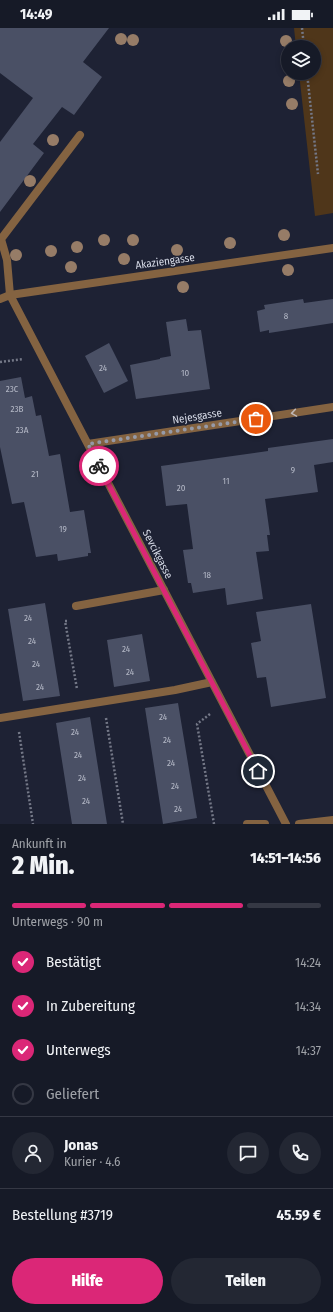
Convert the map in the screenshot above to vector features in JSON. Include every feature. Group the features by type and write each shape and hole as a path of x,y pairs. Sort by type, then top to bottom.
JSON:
{"street":[{"path":"10,295 7,260 1,239 80,135"},
{"name":"Akaziengasse","path":"0,299 10,295 333,248"},
{"name":"Sevcikgasse","path":"10,295 286,824"},
{"name":"Nejesgasse","path":"88,444 333,407"},
{"path":"76,606 164,590"},
{"path":"0,718 175,690 212,682"},
{"path":"299,824 333,820"},
{"path":"247,824 265,824"}],"path":[{"path":"302,28 303,40"},
{"path":"308,80 318,174"},
{"path":"0,362 42,356"},
{"path":"76,606 81,619 65,621 79,706"},
{"path":"103,702 123,824"},
{"path":"214,824 197,724 224,705"},
{"path":"16,715 33,824"}],"shaded area":[{"path":"294,28 333,28 333,213 315,216 300,80 321,80 321,40 295,40"}],"building":[{"path":"0,28 109,28 83,62 102,77 74,115 62,107 33,144 44,153 0,212 0,142 33,98 0,73"},
{"path":"303,299 304,303 333,299 333,323 269,333 269,330 260,332 257,311 265,309 264,305"},
{"path":"186,319 188,331 201,330 210,389 136,399 130,365 171,356 166,322"},
{"path":"109,343 128,381 104,393 85,356"},
{"path":"21,377 25,398 32,396 36,416 41,415 49,456 60,454 70,512 84,510 91,553 88,553 88,556 58,561 57,554 36,557 24,502 12,504 0,447 0,381"},
{"path":"333,439 333,462 314,465 318,492 265,499 270,535 267,535 269,551 256,552 263,599 227,605 225,588 193,593 191,583 188,583 183,550 193,549 187,504 166,506 161,466 268,451 268,448"},
{"path":"45,603 60,696 23,701 8,609"},
{"path":"311,604 326,698 271,707 266,677 257,678 251,643 261,641 256,612"},
{"path":"142,634 150,681 114,687 107,640"},
{"path":"178,703 197,818 163,824 145,708"},
{"path":"90,717 107,824 72,824 56,723"}],"way so far":[{"path":"99,466 88,444 256,419"}],"route":[{"path":"99,466 258,771"}]}
